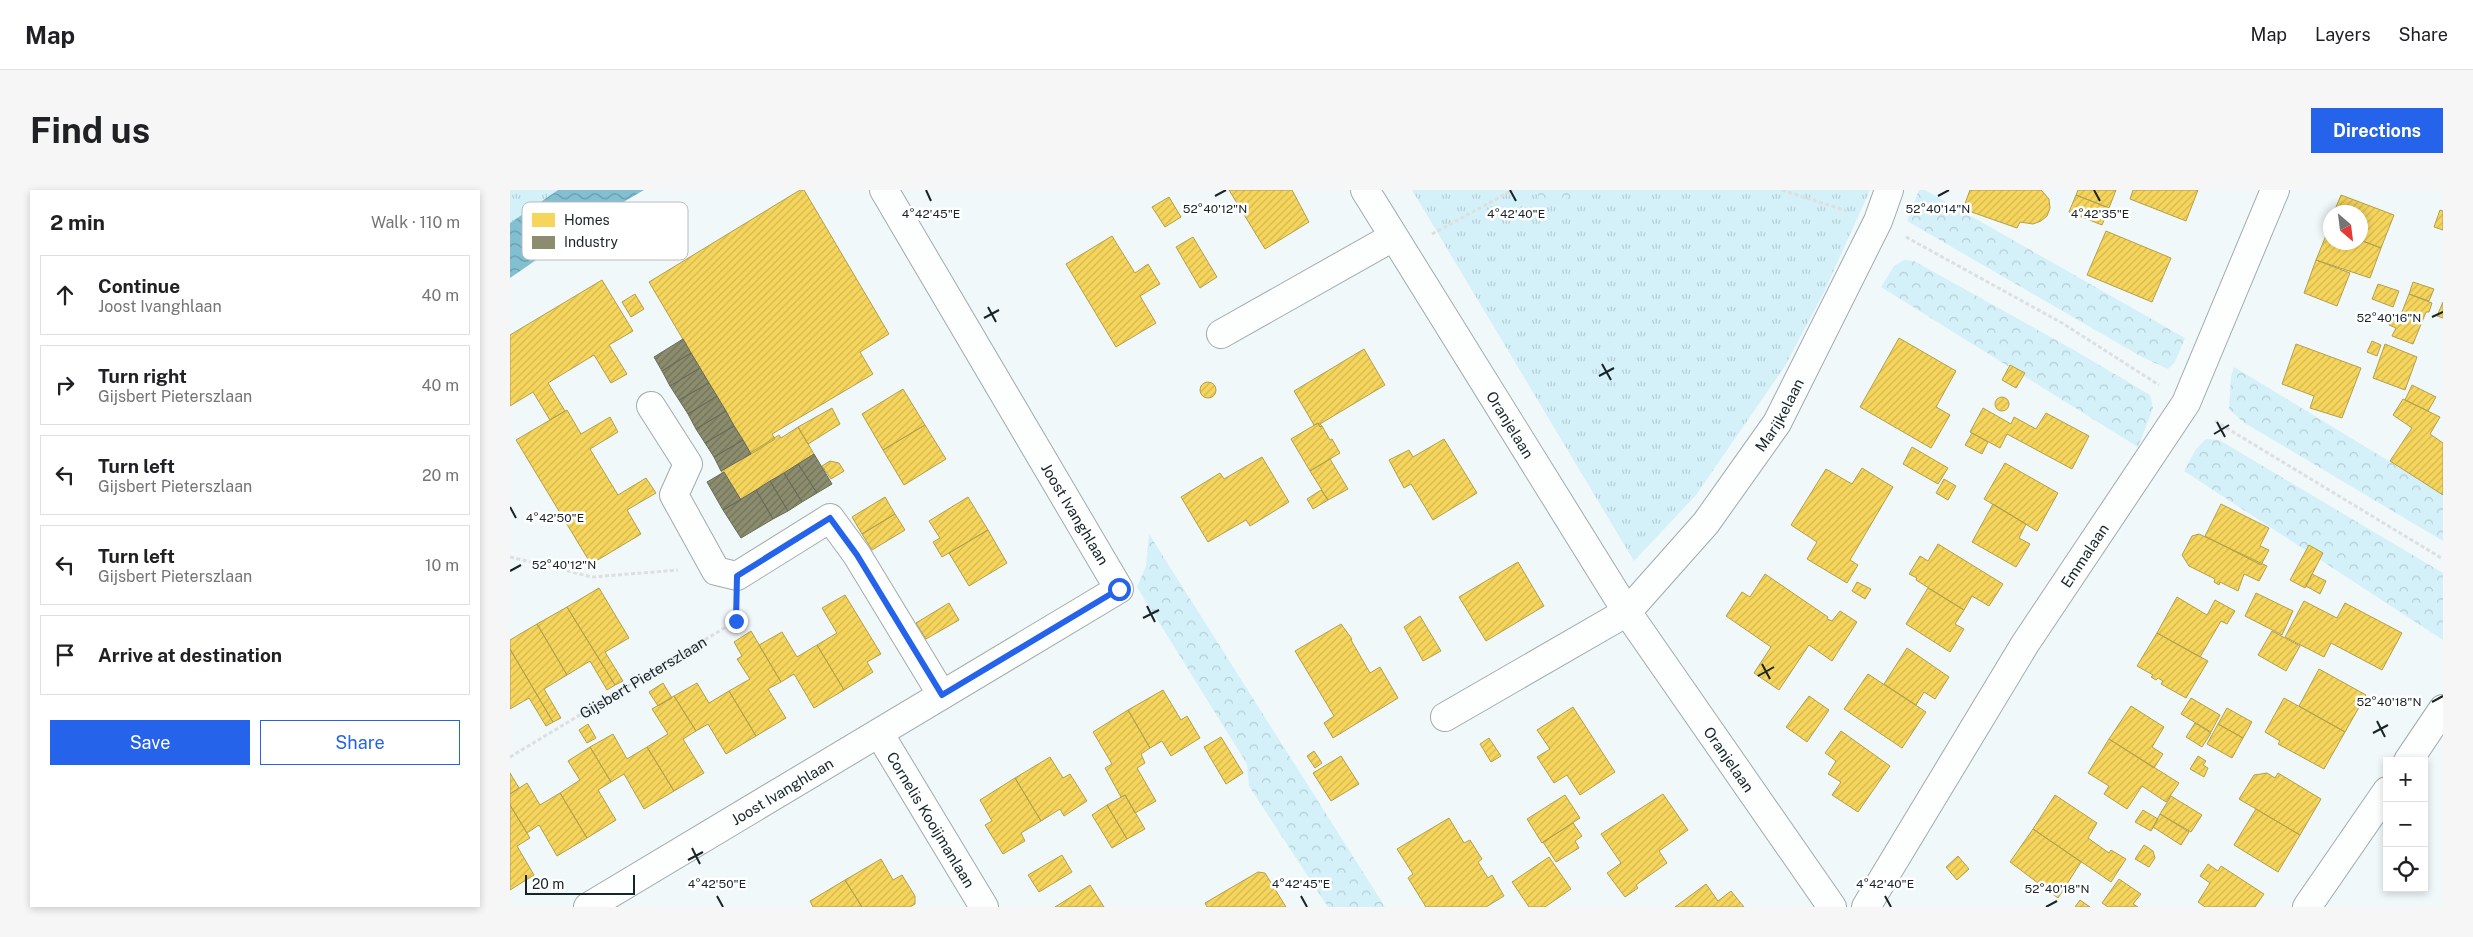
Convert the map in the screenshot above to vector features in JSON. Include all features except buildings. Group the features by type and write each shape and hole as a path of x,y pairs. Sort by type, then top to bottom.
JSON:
{"street":[{"name":"Joost Ivanghlaan","path":"588,907 1119,589 884,190"},
{"name":"Oranjelaan","path":"1365,190 1628,612 1832,907"},
{"name":"Marijkelaan","path":"1628,612 1706,523 1777,423 1878,222 1889,190"},
{"name":"Emmalaan","path":"1866,907 2025,644 2186,403 2275,190"},
{"path":"1221,334 1397,244"},
{"path":"651,406 688,464 674,495 727,573 830,518 857,555 942,695"},
{"path":"1445,717 1628,612"},
{"path":"2411,757 2443,709"},
{"name":"Cornelis Kooijmanlaan","path":"879,733 984,907"},
{"path":"2307,907 2383,797"}],"path":[{"path":"1397,244 1513,190"},
{"path":"1782,190 1878,222"},
{"path":"510,557 592,578 687,569 727,573"},
{"name":"Gijsbert Pieterszlaan","path":"510,757 736,621 727,573"}],"green space":[{"path":"510,190 558,190 541,202 522,202 522,215 510,223"},
{"path":"1412,190 1534,190 1542,203 1558,203 1579,190 1870,190 1824,292 1785,366 1696,495 1634,561"},
{"path":"1534,190 1579,190 1558,203 1542,203"},
{"path":"1919,190 1925,190 2185,338 2175,362 2168,369 2142,357 1907,221"},
{"path":"1904,260 1914,261 2074,350 2150,395 2153,408 2138,447 1881,287 1894,266"},
{"path":"2234,367 2443,494 2443,541 2243,422 2229,409 2231,377"},
{"path":"2206,439 2219,440 2443,573 2443,640 2184,471 2196,449"},
{"path":"1149,534 1385,907 1328,907 1249,786 1247,764 1137,587 1146,566"}],"water":[{"path":"558,190 644,190 624,202 541,202"},
{"path":"522,215 522,260 536,260 510,278 510,223"}],"route":[{"path":"736,621 737,576 830,518 857,555 942,695 1119,589"}]}
